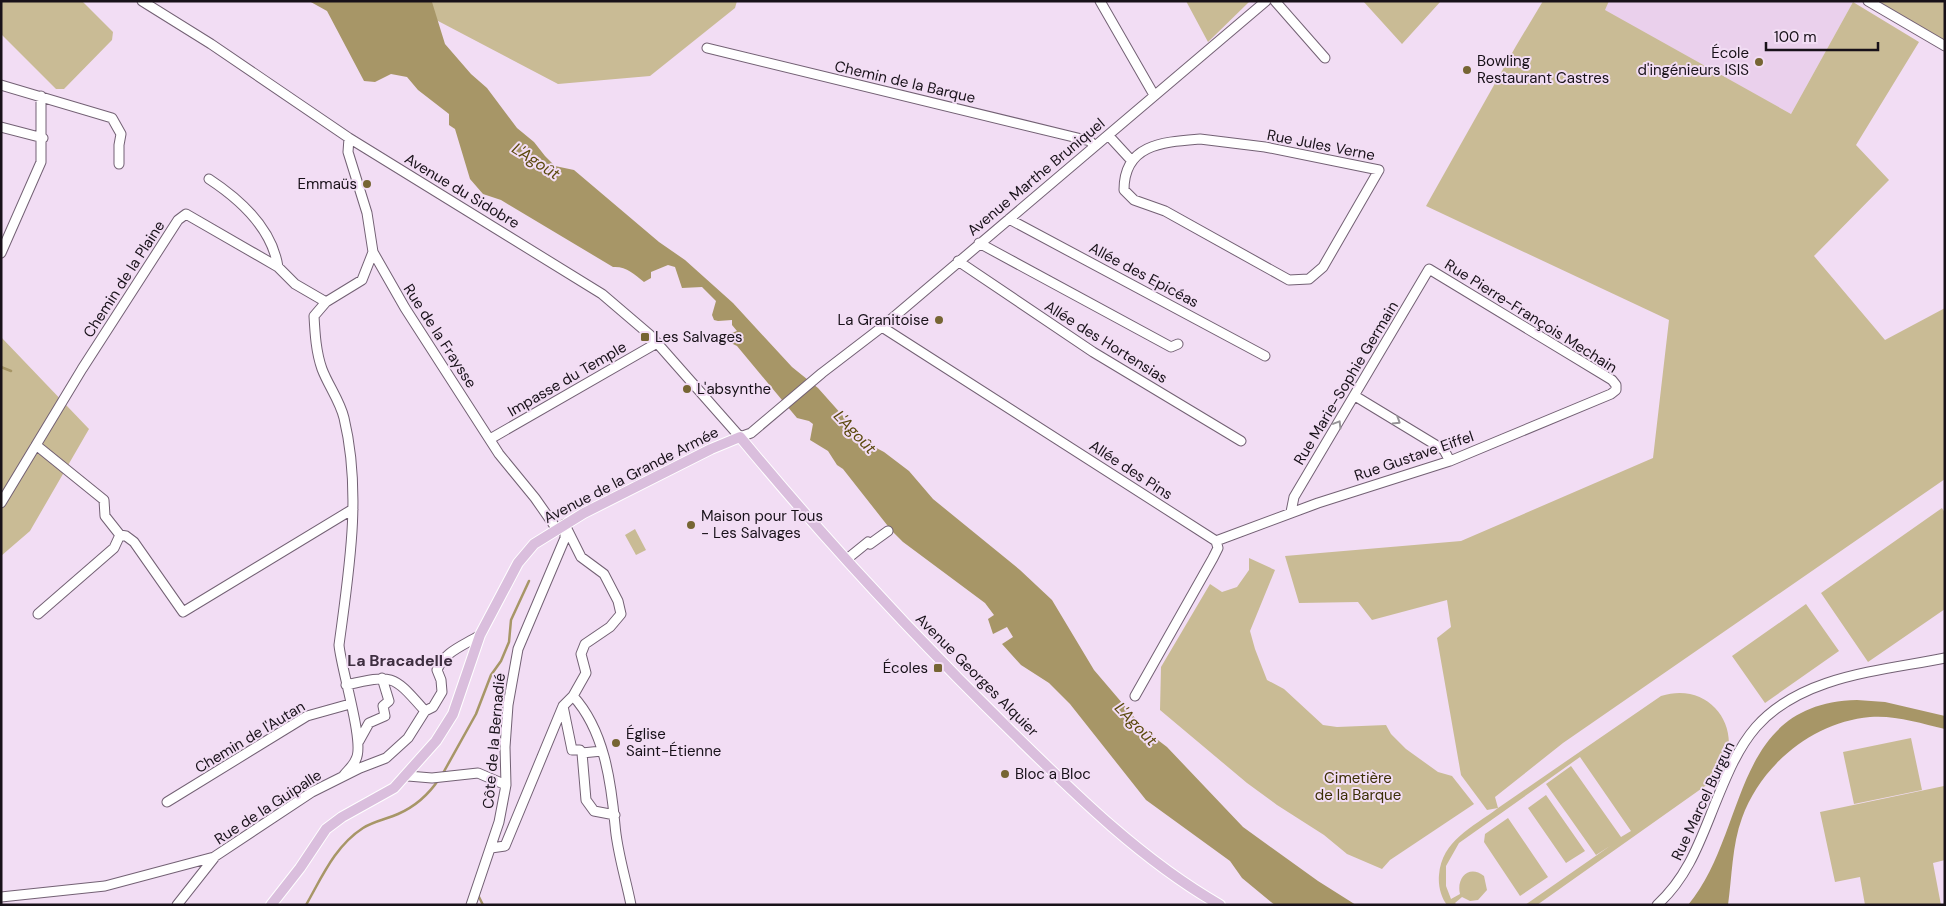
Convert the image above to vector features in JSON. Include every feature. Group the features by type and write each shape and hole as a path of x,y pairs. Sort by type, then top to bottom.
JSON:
{"main road":[{"name":"Avenue de la Grande Armée","path":"271,905 326,829 342,817 394,788 408,776 436,741 452,714 480,635 518,563 534,544 560,526 702,453 740,437"},
{"name":"Avenue Georges Alquier","path":"740,437 935,656 1063,782 1154,860 1220,905"}],"street":[{"name":"Avenue du Sidobre","path":"142,1 203,39 350,138 602,294 626,313 657,344 740,437"},
{"path":"1100,1 1154,95"},
{"name":"Avenue Marthe Bruniquel","path":"740,437 751,432 822,373 882,327 1266,1"},
{"path":"1275,1 1325,58"},
{"path":"1868,1 1945,46"},
{"name":"Chemin de la Barque","path":"707,48 1090,140 1094,146"},
{"path":"1,85 112,118 121,134 119,164"},
{"path":"1,253 41,162 43,138 41,96"},
{"path":"1,127 43,138"},
{"path":"1108,135 1131,160"},
{"name":"Rue de la Fraysse","path":"350,138 348,152 367,213 373,252 415,324 498,454 535,498 569,534"},
{"name":"Rue Jules Verne","path":"1200,139 1265,147 1379,170 1323,267 1309,280 1289,280 1165,211 1134,200 1124,190 1124,176 1131,160 1144,150 1159,145 1174,141 1200,139"},
{"path":"209,179 244,206 264,230 276,254 278,268"},
{"name":"Chemin de la Plaine","path":"1,503 36,444 178,220 186,214 278,268 295,284 326,302"},
{"name":"Allée des Epicéas","path":"1009,218 1266,356"},
{"path":"979,243 1171,348 1178,344"},
{"path":"342,777 357,759 359,742 339,645 350,556 353,509 352,475 344,416 322,368 315,336 314,316 326,302 362,280 373,252"},
{"name":"Allée des Hortensias","path":"958,261 1093,352 1241,442"},
{"name":"Rue Pierre-François Mechain","path":"1429,269 1612,380 1616,388"},
{"name":"Rue Marie-Sophie Germain","path":"1292,512 1294,497 1356,396 1429,269"},
{"name":"Allée des Pins","path":"882,327 1216,541"},
{"name":"Impasse du Temple","path":"490,439 657,344"},
{"name":"Rue Gustave Eiffel","path":"1216,541 1292,512 1450,461 1611,394 1616,388"},
{"path":"1356,396 1444,450 1450,461"},
{"path":"36,444 104,500 104,516 120,535 126,536 134,542 183,612 353,509"},
{"name":"Côte de la Bernadié","path":"560,526 565,538 518,648 508,705 505,747 506,785 499,822 490,848 505,846 562,706 573,696 586,673 581,654 585,644 610,627 620,614 618,601 604,574 581,558 569,534"},
{"path":"847,559 868,542 870,544 888,530"},
{"path":"38,614 114,548 120,535"},
{"path":"1135,696 1213,558 1218,548 1216,541"},
{"name":"Rue de la Guipalle","path":"1,897 105,886 214,857 312,792 386,758 408,738 425,711 433,707 442,692 442,680 437,670 441,662 453,649 480,635"},
{"name":"Rue Marcel Burgun","path":"1657,905 1675,887 1688,867 1726,778 1743,745 1756,727 1773,711 1792,698 1828,682 1945,658"},
{"path":"346,685 382,678 400,683 425,711"},
{"path":"359,742 369,723 385,716 383,706 389,701 382,678"},
{"path":"573,696 586,711 602,751 615,815 614,824 631,905"},
{"name":"Chemin de l'Autan","path":"167,802 307,716 350,704"},
{"path":"562,706 572,750 580,750 582,753 602,751"},
{"path":"582,753 586,800 594,812 615,815"},
{"path":"408,776 432,778 478,774 506,785"},
{"path":"471,905 490,848"},
{"path":"177,905 214,857"}],"shaded area":[{"name":"École d'ingénieurs ISIS","path":"1609,1 1853,2 1791,114 1604,10"}],"green space":[{"path":"1,1 82,1 113,32 112,40 64,89 56,89 1,34"},
{"path":"400,1 737,1 735,8 650,76 558,84"},
{"path":"1186,1 1249,1 1249,2 1208,42"},
{"path":"1363,1 1441,1 1402,44"},
{"path":"1543,1 1609,1 1605,10 1791,114 1853,2 1919,42 1856,145 1889,180 1814,256 1885,340 1945,308 1945,479 1563,743 1495,797 1498,808 1487,810 1461,775 1437,638 1451,627 1447,600 1372,620 1358,602 1299,603 1285,556 1461,541 1653,458 1669,320 1426,206"},
{"path":"1875,1 1945,1 1945,41"},
{"path":"1,337 89,429 30,531 1,556"},
{"path":"1942,508 1945,513 1945,609 1868,662 1821,593"},
{"path":"635,529 646,550 636,555 625,535"},
{"name":"Cimetière de la Barque","path":"1249,558 1275,570 1250,631 1267,680 1284,689 1323,725 1337,727 1386,725 1391,734 1406,749 1438,772 1452,776 1474,804 1390,860 1382,869 1347,854 1324,835 1277,805 1247,783 1160,710 1161,667 1210,584 1222,592 1237,587 1249,570"},
{"path":"1806,604 1839,651 1765,703 1732,656"},
{"path":"1680,693 1697,696 1711,704 1721,715 1727,730 1729,746 1725,763 1715,779 1537,905 1525,905 1610,846 1596,855 1546,784 1571,766 1621,837 1631,831 1580,757 1459,843 1446,866 1446,886 1451,899 1460,894 1459,888 1462,878 1469,872 1484,876 1487,890 1478,900 1470,901 1462,897 1455,903 1457,905 1447,905 1440,891 1439,879 1441,863 1446,853 1460,836 1661,696"},
{"path":"1911,738 1922,790 1854,804 1843,752"},
{"path":"1944,786 1945,860 1933,863 1941,905 1865,905 1860,877 1835,882 1820,812"},
{"path":"1546,795 1585,851 1566,863 1528,808"},
{"path":"1508,818 1548,877 1520,896 1484,842 1485,834"}],"water":[{"name":"L'Agoût","path":"309,1 432,2 445,44 471,74 487,88 517,128 534,142 555,166 574,170 659,242 685,260 733,303 792,367 818,388 867,443 884,452 909,471 933,499 1020,570 1052,600 1094,670 1146,731 1167,747 1243,827 1318,881 1356,905 1275,905 1242,878 1230,861 1146,800 1070,704 1049,683 1021,665 1002,644 1013,637 1007,627 993,634 988,619 994,615 985,603 903,542 891,530 843,469 837,465 828,451 810,440 813,424 797,418 737,346 729,342 726,335 737,331 732,325 732,320 714,320 712,315 716,301 702,287 682,288 675,267 668,265 651,272 651,278 644,282 626,269 613,267 501,200 483,194 470,179 455,129 449,125 449,114 418,90 407,77 391,74 375,82 364,81 327,11"},
{"path":"1857,700 1885,702 1945,716 1945,729 1898,718 1870,717 1829,727 1809,737 1776,764 1762,781 1751,799 1742,818 1736,839 1728,905 1688,905 1708,875 1748,776 1764,747 1786,723 1816,707"}],"waterway":[{"path":"1,367 11,371"},
{"path":"442,775 476,714 491,675 501,661 509,642 511,620 529,581"},
{"path":"306,905 330,863 353,835 367,826 410,808 426,795 439,779"},
{"path":"478,895 483,905"}],"place":[{"name":"École d'ingénieurs ISIS","path":"1759,62"},
{"name":"Bowling Restaurant Castres","path":"1467,70"},
{"name":"Emmaüs","path":"367,184"},
{"name":"La Granitoise","path":"939,320"},
{"name":"Les Salvages","path":"645,337"},
{"name":"L'absynthe","path":"687,389"},
{"name":"Maison pour Tous - Les Salvages","path":"691,525"},
{"name":"Écoles","path":"938,668"},
{"name":"Église Saint-Étienne","path":"616,743"},
{"name":"Bloc a Bloc","path":"1005,774"}],"district":[{"name":"La Bracadelle","path":"400,660"}]}
